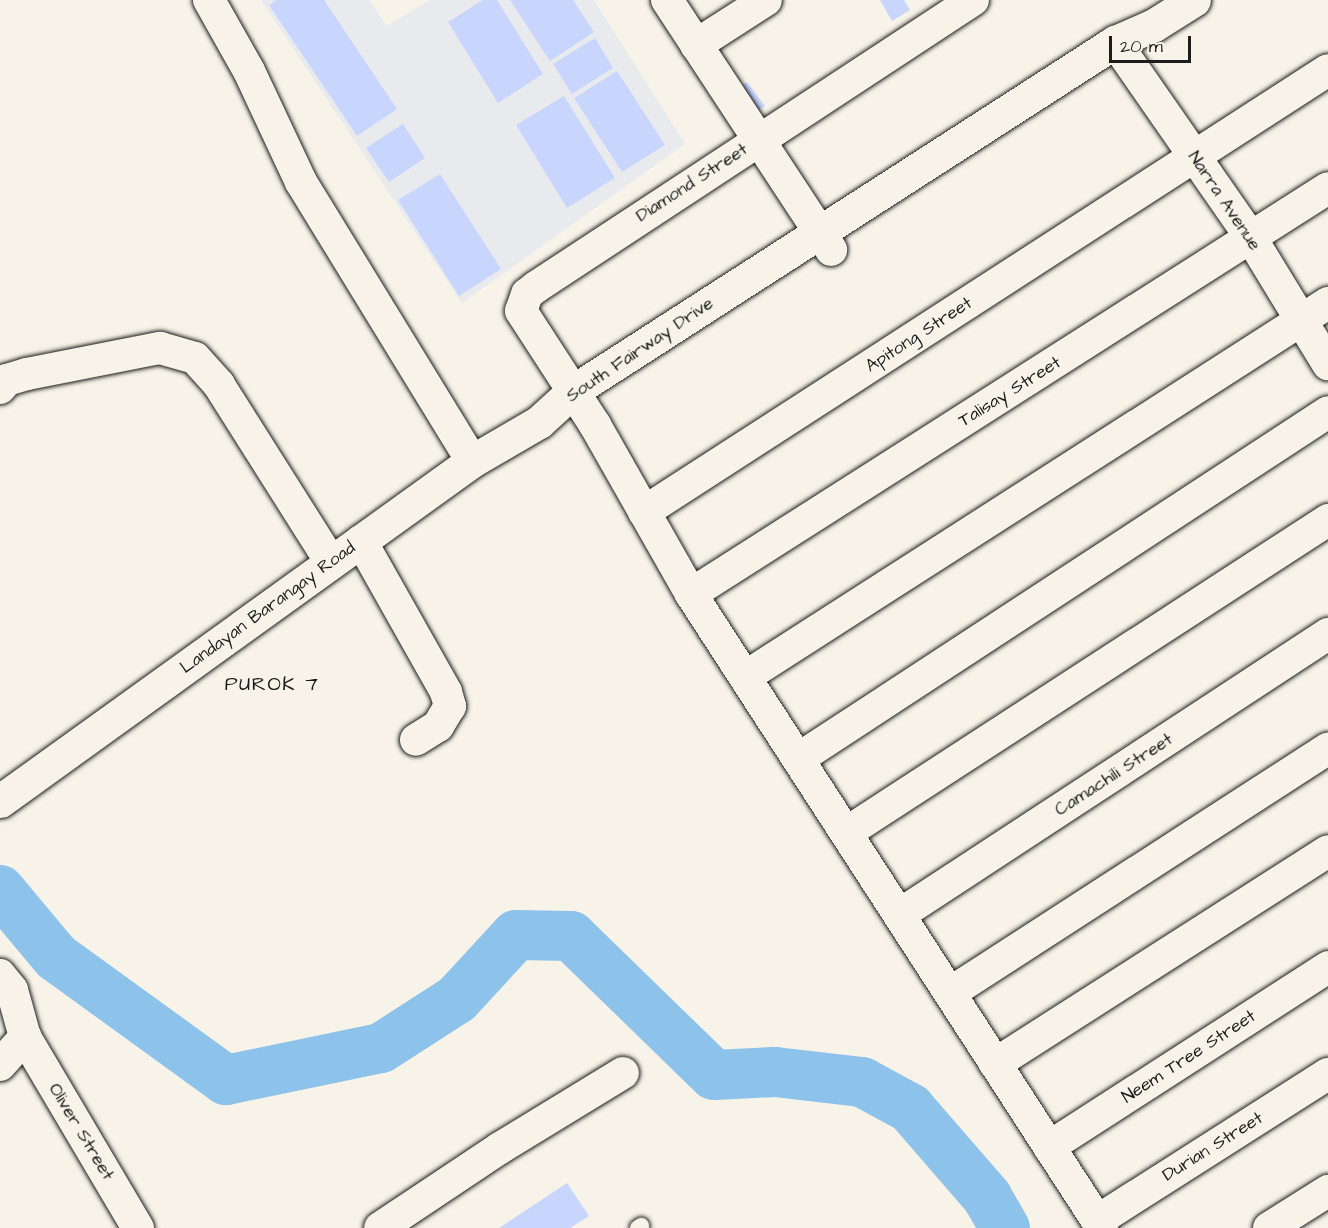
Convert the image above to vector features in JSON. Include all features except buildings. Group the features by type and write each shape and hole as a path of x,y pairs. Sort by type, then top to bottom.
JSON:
{"street":[{"path":"209,0 249,71 301,182 472,461"},
{"path":"667,0 824,242"},
{"path":"696,45 766,0"},
{"name":"Diamond Street","path":"973,0 527,294 522,303 524,318 580,401 691,594 1100,1224"},
{"name":"South Fairway Drive","path":"539,422 580,401 1121,50 1194,0"},
{"name":"Narra Avenue","path":"1121,50 1251,238 1328,364"},
{"name":"Apitong Street","path":"644,512 1328,70"},
{"name":"Talisay Street","path":"691,594 1328,188"},
{"path":"745,677 1328,303"},
{"path":"0,388 7,380 27,374 160,348 195,358 219,385 331,562"},
{"path":"798,759 1328,412"},
{"name":"Landayan Barangay Road","path":"0,801 472,461 539,422"},
{"path":"846,833 1328,520"},
{"path":"361,541 446,692 450,706 438,726 416,740"},
{"name":"Camachili Street","path":"899,915 1328,634"},
{"path":"950,993 1328,748"},
{"path":"995,1064 1328,850"},
{"name":"Neem Tree Street","path":"1049,1147 1328,967"},
{"name":"Oliver Street","path":"0,975 12,990 25,1037 138,1228"},
{"path":"0,1065 25,1037"},
{"path":"380,1228 500,1148 623,1073"},
{"name":"Durian Street","path":"1100,1224 1328,1074"},
{"path":"1269,1228 1328,1191"}],"shaded area":[{"path":"261,0 369,0 387,26 430,0 594,0 685,144 462,303"}],"waterway":[{"path":"0,890 56,957 226,1080 381,1048 457,999 516,935 571,936 714,1075 775,1072 862,1082 910,1108 987,1197 1005,1228"}],"district":[{"name":"PUROK 7","path":"272,684"}]}
